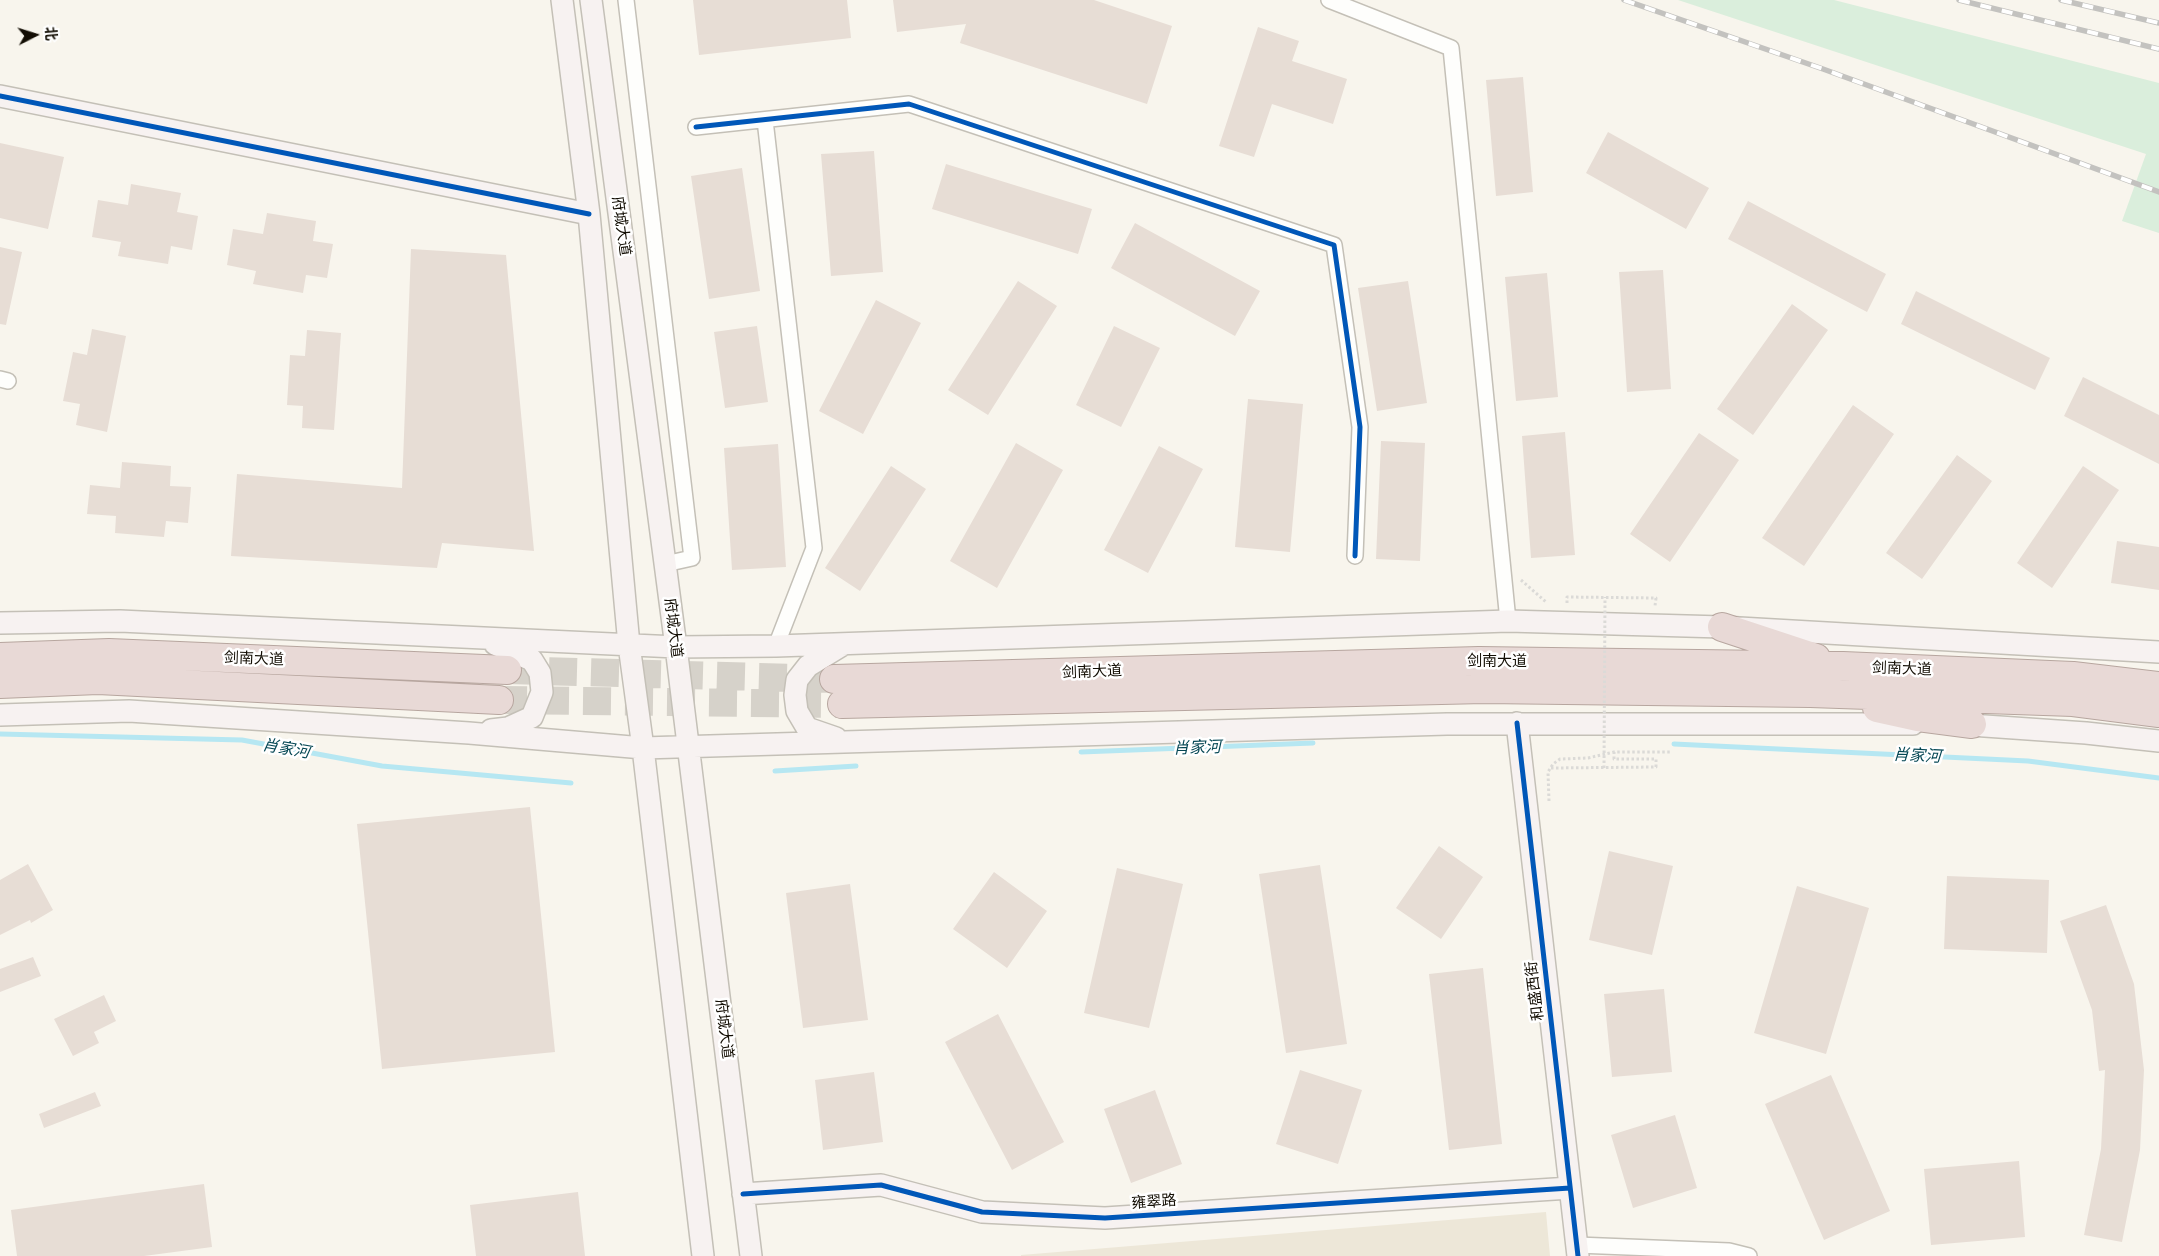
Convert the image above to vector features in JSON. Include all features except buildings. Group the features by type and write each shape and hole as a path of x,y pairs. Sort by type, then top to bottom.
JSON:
{"highway":[{"path":"1722,627 1843,666"},
{"name":"剑南大道","path":"0,657 109,653 507,670"},
{"name":"剑南大道","path":"834,679 1479,661 1843,666 2073,676 2159,686"},
{"name":"剑南大道","path":"0,684 98,680 498,700"},
{"name":"剑南大道","path":"842,704 1484,689 1810,693 2073,702 2159,713"},
{"path":"1810,693 1918,717 1972,724"}],"main road":[{"name":"府城大道","path":"562,0 589,214 629,645 643,748 703,1256"},
{"name":"府城大道","path":"591,0 676,647 751,1256"},
{"path":"0,96 589,214"},
{"path":"0,623 120,621 676,647 844,644 1508,621 1722,627 2159,652"},
{"path":"469,733 508,728 532,717 542,692 540,673 532,660 474,637"},
{"path":"844,644 808,666 797,680 795,695 797,711 807,728 853,743"},
{"path":"0,716 129,710 469,733 643,748 1517,723 1972,724 2159,741"},
{"name":"和盛西街","path":"1517,723 1578,1250"},
{"name":"雍翠路","path":"743,1194 882,1185 982,1212 1105,1218 1570,1188"}],"street":[{"path":"626,0 692,558 665,564"},
{"path":"1329,0 1450,48 1508,621"},
{"path":"696,127 909,104 1334,245 1360,427 1355,556"},
{"path":"765,120 814,548 776,646"},
{"path":"1578,1250 1729,1250 1749,1256"}],"path":[{"path":"1567,603 1567,597 1656,598 1656,606 1648,606"},
{"path":"1604,768 1605,597"},
{"path":"1551,768 1656,767 1656,759 1614,759 1614,752"},
{"path":"1549,802 1548,772 1560,759 1588,758 1614,752 1671,752"}],"shaded area":[{"path":"1546,1212 1550,1256 1021,1256 1021,1255"}],"green space":[{"path":"1678,0 1834,0 2159,83 2159,233 2122,221 2146,154"}],"waterway":[{"name":"肖家河","path":"0,734 242,740 382,766 571,783"},
{"name":"肖家河","path":"1081,752 1313,743"},
{"name":"肖家河","path":"1674,744 2028,761 2159,778"},
{"name":"肖家河","path":"775,771 856,766"}],"tunnel":[{"path":"507,670 834,679"},
{"path":"499,700 842,704"}],"railway":[{"path":"1624,0 1823,69 2159,192"},
{"path":"1959,0 2159,49"},
{"path":"2061,0 2159,23"}],"cycle path":[{"path":"0,96 589,214"},
{"path":"696,127 909,104 1334,245 1360,427 1355,556"},
{"path":"1517,723 1578,1256"},
{"path":"743,1194 881,1185 982,1212 1105,1218 1570,1188"}]}
